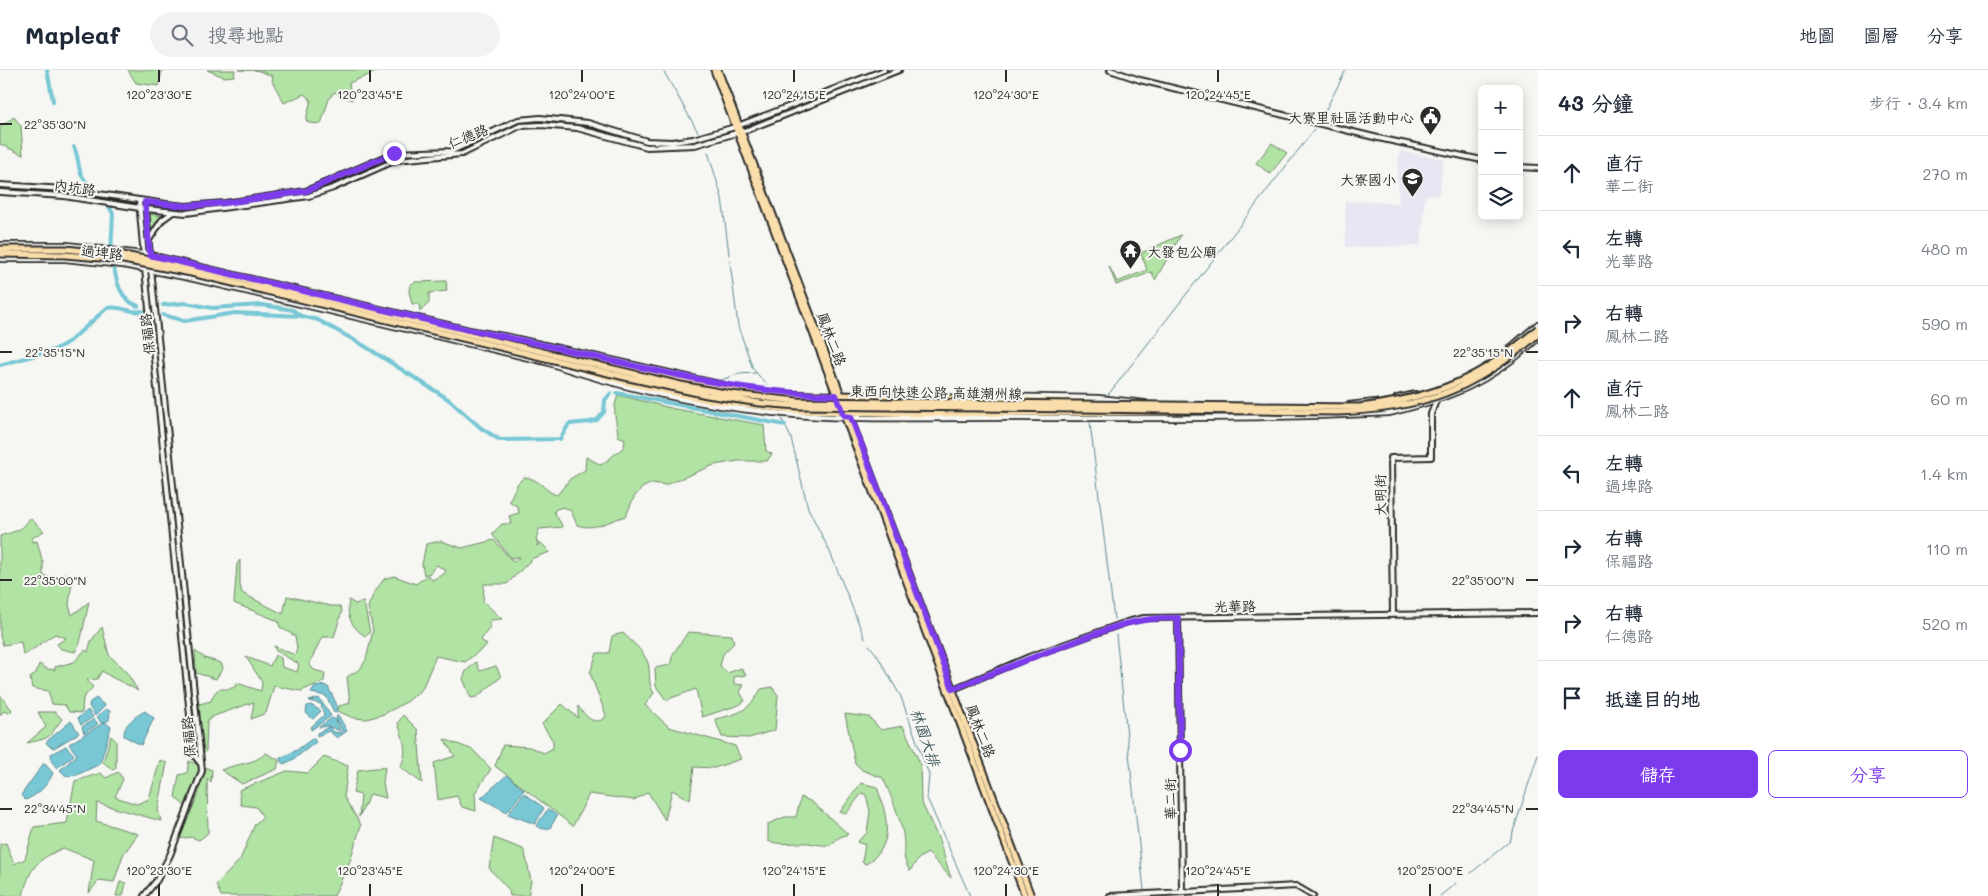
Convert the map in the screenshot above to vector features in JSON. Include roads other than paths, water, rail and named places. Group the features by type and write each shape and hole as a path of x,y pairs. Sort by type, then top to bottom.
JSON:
{"main road":[{"name":"鳳林二路","path":"714,70 737,126"},
{"name":"鳳林二路","path":"718,70 739,132 839,395 850,415 1031,896"},
{"name":"過埤路","path":"0,245 67,245 150,255 469,330 509,337 682,377 731,387 798,395 1098,398 1145,403 1345,405 1382,402 1442,386 1481,369 1538,324"},
{"name":"東西向快速公路 高雄潮州線","path":"0,249 66,249 124,255 192,268 681,385 760,398 798,401 1338,408 1383,404 1434,392 1482,371 1508,353 1538,328"},
{"name":"東西向快速公路 高雄潮州線","path":"0,254 66,255 123,260 191,273 707,395 760,403 798,406 1190,411 1359,411 1428,400 1459,389 1485,376 1512,357 1538,334"},
{"name":"過埤路","path":"0,259 65,259 152,270 522,356 594,379 706,404 798,415 843,414"},
{"path":"468,334 682,380 731,389 798,395"},
{"path":"548,358 620,380 697,398 729,404 850,415 1144,419 1359,415 1389,413 1436,401 1486,379 1514,360 1538,338"},
{"name":"鳳林二路","path":"839,395 843,414 1025,896"},
{"path":"839,395 1085,402 1144,406"},
{"path":"850,415 1104,414 1190,411"}],"street":[{"name":"仁德路","path":"145,202 186,206 225,203 306,191 394,153 460,149 518,120 540,118 588,123 638,139 672,142 712,135 884,70"},
{"name":"仁德路","path":"146,209 173,212 227,209 309,196 333,188 396,160 462,154 520,126 541,125 577,128 647,148 696,145 739,132 899,70"},
{"path":"1110,70 1146,82 1478,159"},
{"path":"1523,167 1538,168"},
{"name":"內坑路","path":"0,185 36,186 145,202"},
{"name":"內坑路","path":"0,192 64,196 146,209"},
{"name":"保福路","path":"139,201 144,269 194,754 201,764"},
{"name":"保福路","path":"145,202 202,754 201,764"},
{"path":"149,240 162,220 173,212"},
{"name":"大明街","path":"1393,615 1391,458 1431,457 1430,414 1442,386"},
{"name":"光華路","path":"947,691 1029,657 1127,622 1153,617 1538,613"},
{"name":"華二街","path":"1178,618 1182,890"},
{"path":"144,896 157,880 170,856 202,775 201,764"},
{"path":"1110,896 1182,890 1296,886 1313,896"}],"water":[{"path":"324,685 328,687 337,705 337,712 334,712 326,696 311,693 315,687"},
{"path":"96,698 105,706 95,716 89,706 90,702"},
{"path":"319,698 331,716 311,730 311,727 324,715 321,704 309,701"},
{"path":"311,705 321,711 313,719 306,713 307,706"},
{"path":"106,709 110,711 109,720 101,723 97,716"},
{"path":"88,710 93,717 81,725 78,718"},
{"path":"145,711 154,718 141,745 124,736 124,732 131,721"},
{"path":"338,715 347,731 337,738 329,731 317,736 317,733 329,727 334,732 341,733 342,730 336,718"},
{"path":"332,718 336,720 340,731 328,726 319,727"},
{"path":"94,719 98,724 84,733 82,727"},
{"path":"71,721 79,733 54,748 48,745 46,742"},
{"path":"105,722 111,727 100,764 77,775 66,776 60,770 77,755 69,744"},
{"path":"313,738 316,742 294,759 284,764 281,762 280,758 297,750"},
{"path":"66,746 74,755 57,768 52,762 51,754"},
{"path":"44,763 53,773 51,777 38,793 25,800 21,795"},
{"path":"507,775 524,790 507,812 481,798"},
{"path":"524,793 544,808 535,824 508,814"},
{"path":"548,809 557,816 550,828 543,829 536,826"}],"waterway":[{"path":"47,70 53,101"},
{"path":"663,70 698,132"},
{"path":"1322,117 1346,70"},
{"path":"1108,395 1314,130"},
{"path":"74,147 83,177 92,187"},
{"path":"708,152 722,198 738,326 753,369 766,384"},
{"path":"109,206 113,214 111,252"},
{"path":"113,262 117,282 123,294 126,299 138,306"},
{"path":"163,305 186,303 212,308 262,305 293,310 301,316"},
{"path":"0,365 54,350 70,341 107,308 143,311"},
{"path":"163,315 185,321 235,313 301,316 318,320 363,345 448,399 481,428 500,440 560,439 569,424 597,420 604,412 605,400 611,393"},
{"path":"718,381 739,374 756,373"},
{"path":"617,393 785,425"},
{"path":"782,419 791,438 808,508 830,552 865,639"},
{"path":"1090,423 1114,619"},
{"path":"1116,635 1144,890"},
{"name":"林園大排","path":"869,645 877,655 901,697 929,775 927,798 970,896"},
{"path":"1471,873 1510,841 1538,755"},
{"path":"1440,896 1456,883"}],"place":[{"name":"大寮里社區活動中心","path":"1430,136"},
{"name":"大寮國小","path":"1412,198"},
{"name":"大發包公廟","path":"1131,270"}]}
